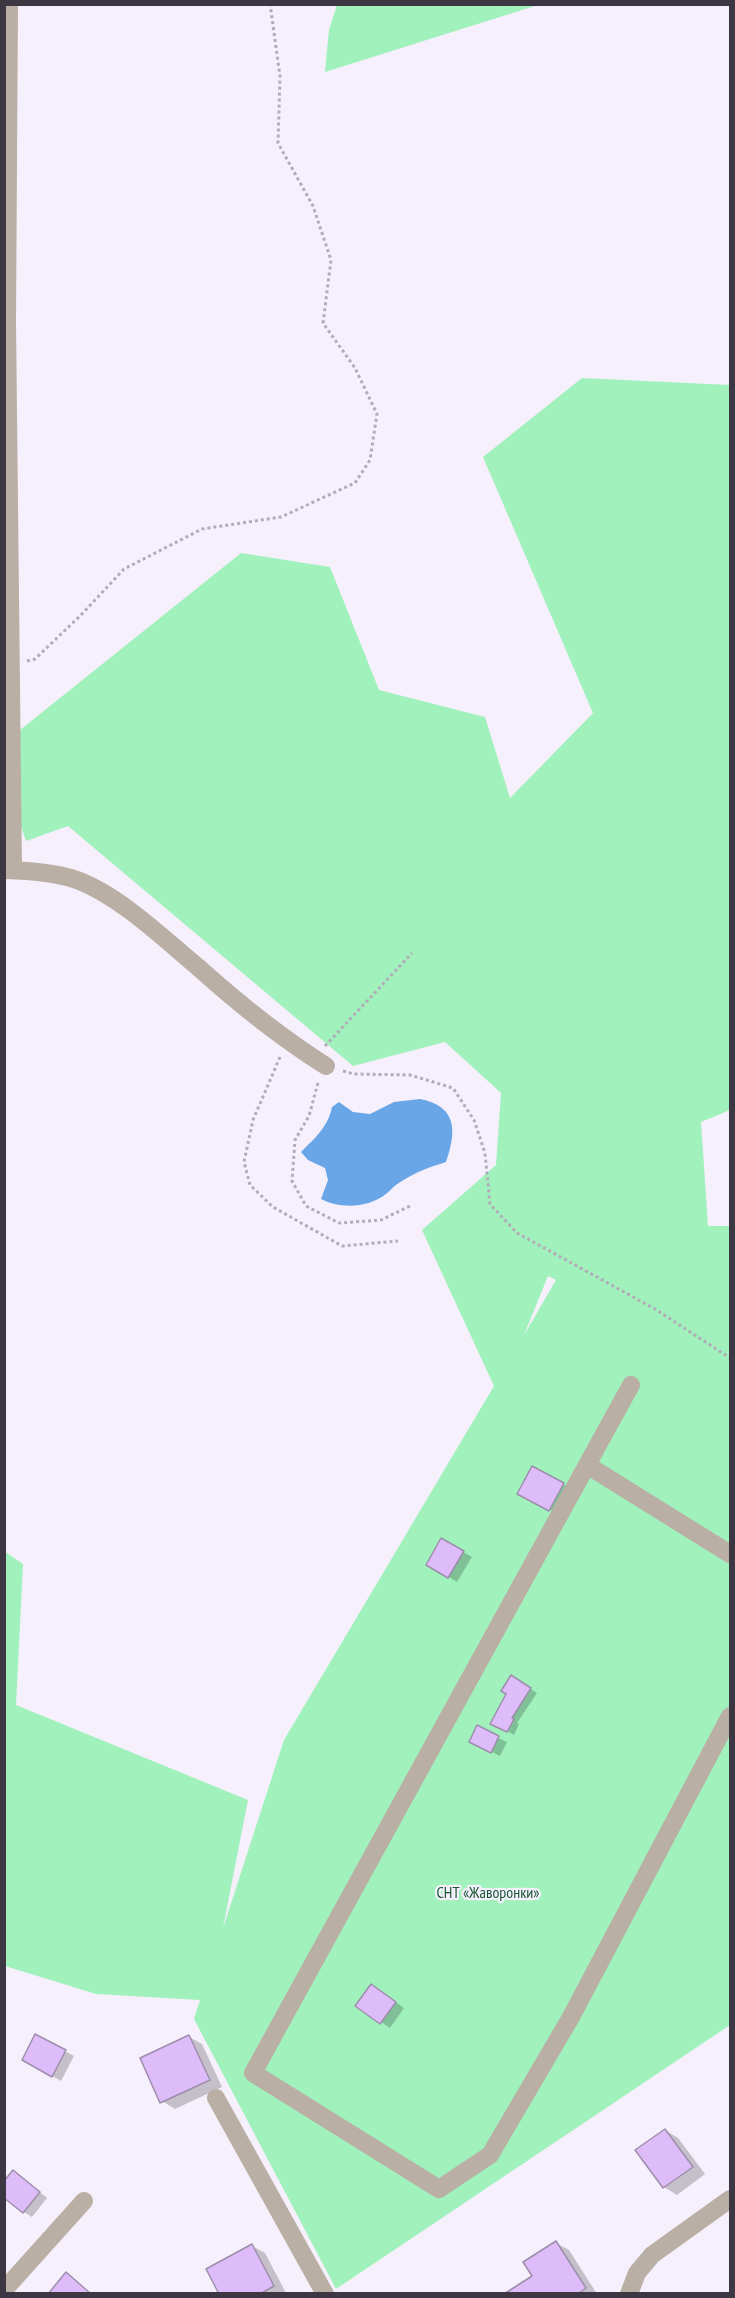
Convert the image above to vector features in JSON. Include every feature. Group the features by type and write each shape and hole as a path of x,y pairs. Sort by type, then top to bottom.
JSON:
{"street":[{"path":"9,4 7,321 12,667 9,870 57,874 76,879 99,891 167,940 287,1041 319,1062"},
{"path":"631,1385 253,2073 439,2189 490,2155 571,2017 730,1716"},
{"path":"587,1465 730,1554"},
{"path":"216,2098 325,2294"},
{"path":"629,2294 637,2273 652,2255 730,2199"},
{"path":"4,2290 84,2200"}],"path":[{"path":"12,667 35,659 124,569 202,529 281,517 355,483 370,460 377,414 355,368 323,323 331,260 313,206 278,143 280,76 270,4"},
{"path":"410,1206 381,1220 339,1223 306,1206 292,1181 295,1140 309,1116 319,1062 412,953"},
{"path":"287,1041 253,1120 244,1162 250,1185 273,1207 342,1245 398,1241"},
{"path":"319,1062 354,1074 410,1075 453,1088 474,1120 485,1153 490,1204 517,1233 655,1309 730,1358"}],"green space":[{"path":"337,4 538,5 325,72 329,30"},
{"name":"СНТ «Жаворонки»","path":"582,378 730,385 730,1110 701,1122 708,1226 730,1226 730,2025 336,2289 194,2019 200,2000 96,1994 5,1966 4,1551 23,1564 16,1705 248,1800 223,1928 284,1740 494,1386 422,1230 496,1165 501,1093 445,1042 353,1066 68,826 26,841 5,778 5,742 241,553 330,567 379,690 485,717 510,798 593,713 483,457","holes":["548,1276 556,1280 524,1335"]}],"water":[{"path":"420,1099 441,1107 451,1122 452,1140 446,1162 413,1175 383,1196 366,1204 343,1205 321,1199 328,1180 325,1168 308,1160 301,1152 324,1126 332,1107 339,1102 353,1112 370,1114 394,1102"}],"building":[{"path":"532,1466 564,1483 549,1511 517,1494"},
{"path":"441,1538 464,1551 448,1578 426,1565"},
{"path":"511,1675 531,1688 512,1718 514,1719 507,1732 490,1724 506,1694 501,1691"},
{"path":"477,1725 499,1736 491,1753 469,1742"},
{"path":"371,1984 396,2002 380,2024 355,2006"},
{"path":"35,2034 66,2050 52,2077 22,2060"},
{"path":"189,2035 210,2080 160,2103 140,2058"},
{"path":"665,2129 693,2167 663,2188 635,2150"},
{"path":"13,2170 40,2192 23,2213 4,2198 4,2181"},
{"path":"556,2241 586,2288 578,2294 504,2294 532,2276 523,2262"},
{"path":"252,2244 274,2286 260,2294 219,2294 206,2269"},
{"path":"66,2272 91,2294 48,2294"}]}
